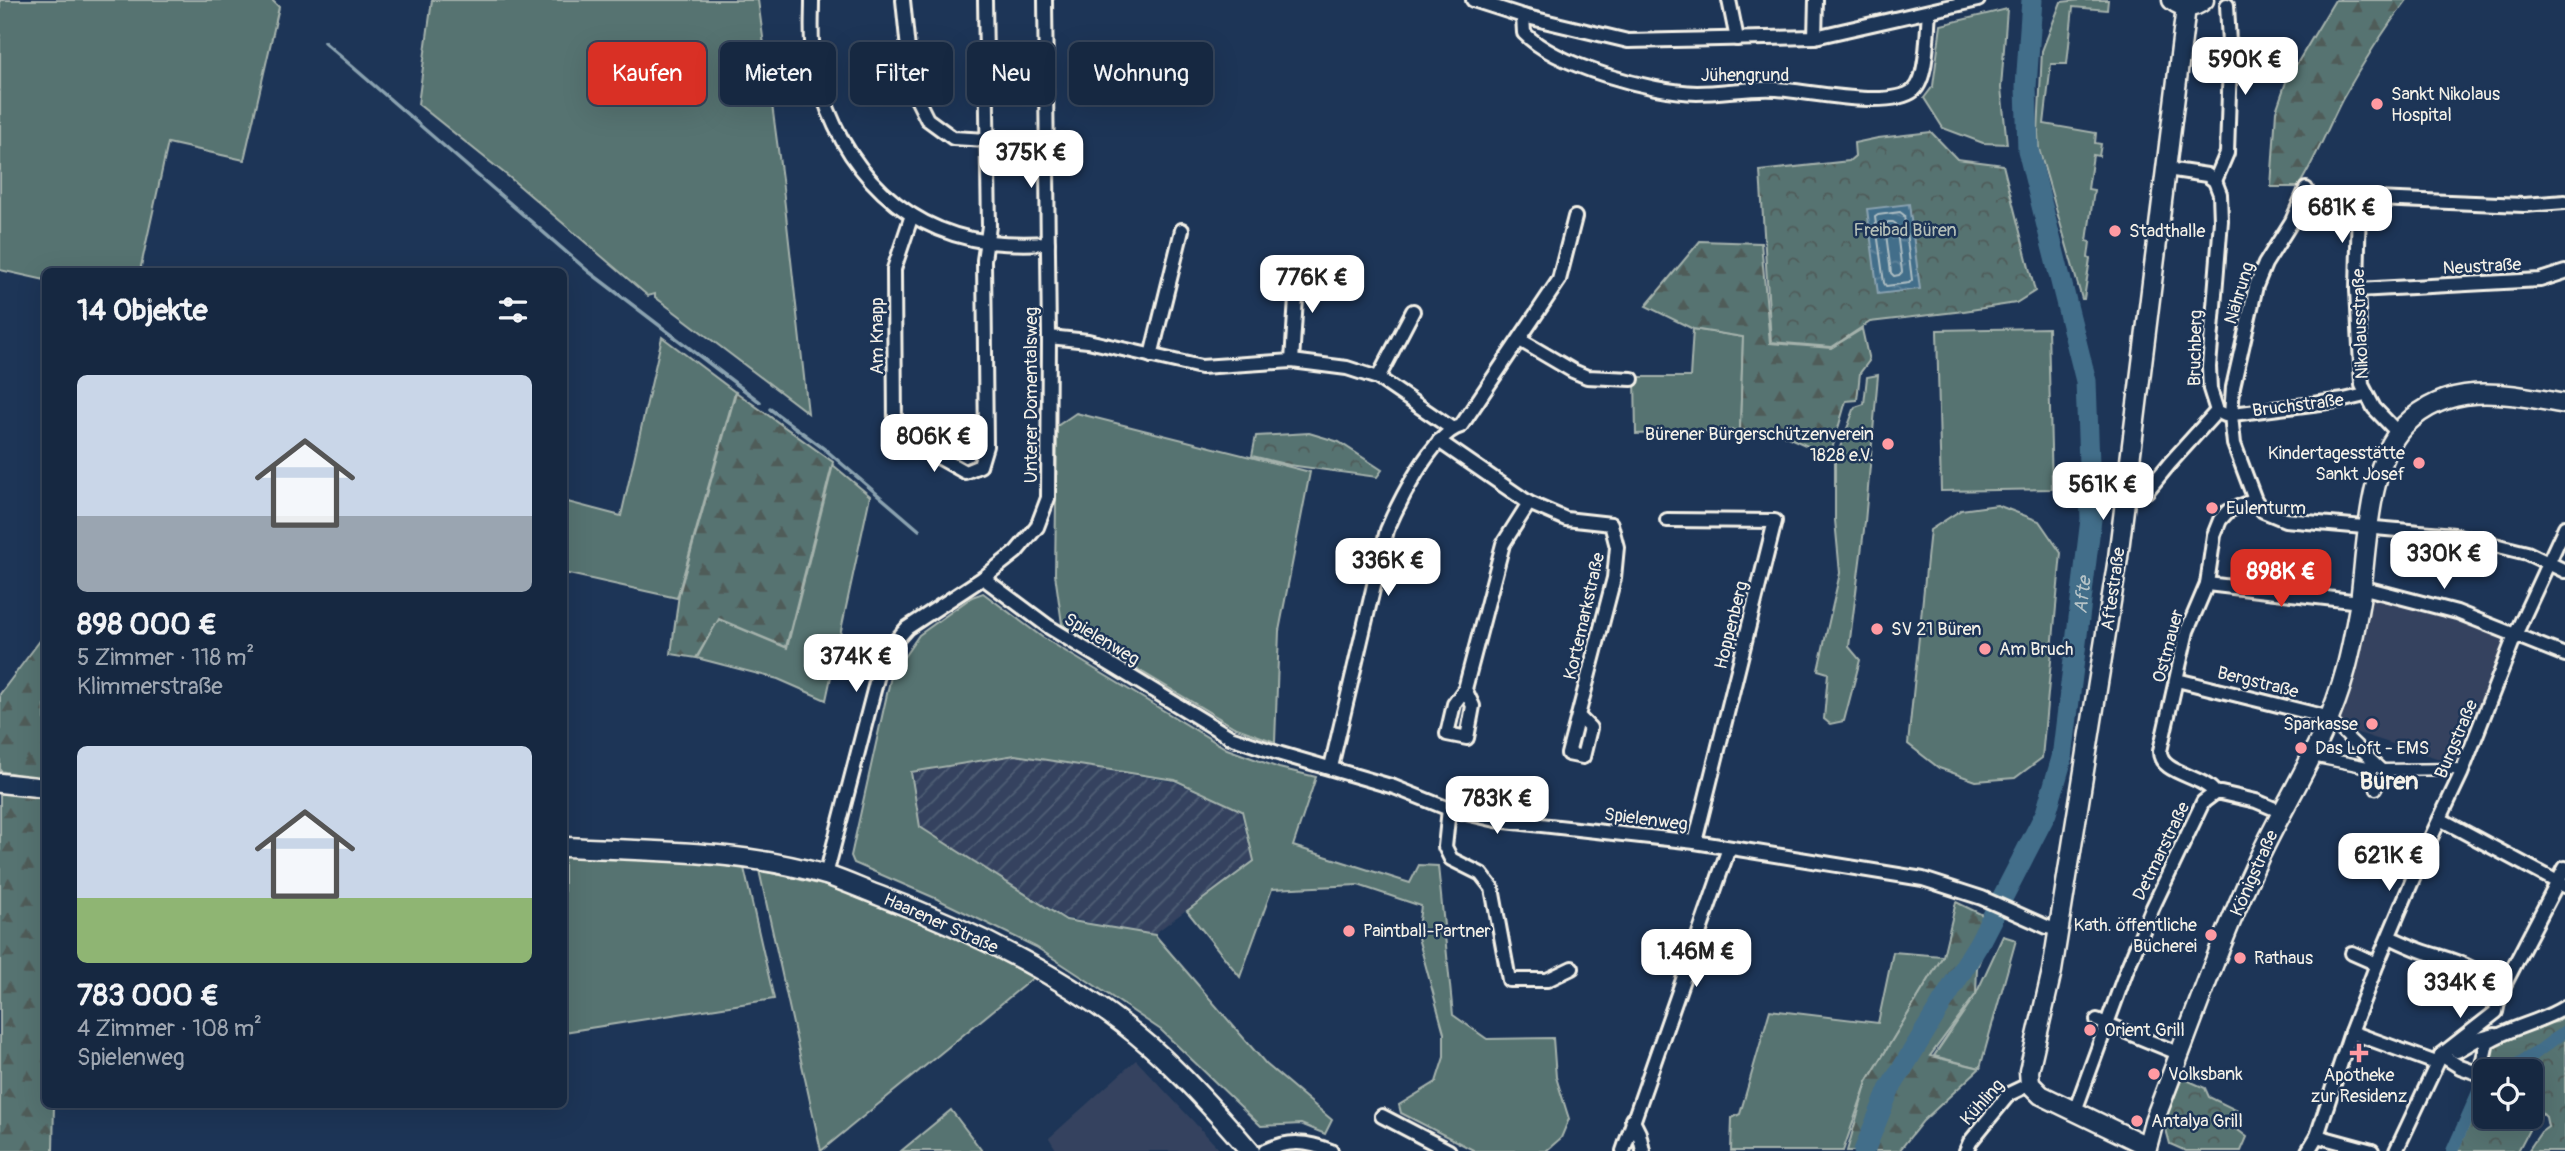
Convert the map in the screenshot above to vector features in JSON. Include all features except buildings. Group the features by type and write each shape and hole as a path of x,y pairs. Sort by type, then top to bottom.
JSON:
{"main road":[{"path":"2179,4 2198,5 2204,0"},
{"name":"Aftestraße","path":"2030,1084 2029,1071 2059,930 2118,558 2167,169 2179,4"},
{"path":"2331,718 2350,654 2381,466 2398,433 2430,407 2469,393 2509,394 2565,404"},
{"name":"Königstraße","path":"2150,1149 2180,1054 2239,903 2281,812 2331,718"},
{"path":"0,783 42,788"},
{"name":"Haarener Straße","path":"567,847 687,852 750,860 825,875 933,916 1027,963 1084,998 1150,1046 1203,1097 1250,1151"},
{"path":"2030,1084 2040,1095 2150,1149"}],"street":[{"path":"812,0 813,56 821,90 845,147 862,173 889,199 912,215 958,235 987,242 1048,243"},
{"path":"903,0 912,89 927,119 953,138 988,140"},
{"path":"985,0 989,226 987,242"},
{"name":"Unterer Domentalsweg","path":"825,875 880,667 891,646 907,628 983,578 1016,552 1037,527 1048,498 1045,0"},
{"name":"Jühengrund","path":"1474,0 1523,16 1628,41 1815,37 1978,0"},
{"path":"1729,0 1737,39"},
{"path":"1815,37 1816,0"},
{"path":"2167,169 2199,172 2215,181 2227,153 2230,62 2227,5"},
{"name":"Jühengrund","path":"1523,16 1524,33 1550,54 1604,74 1648,86 1695,93 1776,89 1847,98 1897,97 1915,89 1923,73 1929,12"},
{"name":"Bruchberg","path":"2215,181 2220,194 2221,221 2209,367 2210,388 2224,413 2255,500"},
{"name":"Nährung","path":"2224,413 2233,387 2256,286 2265,264 2292,221 2306,190"},
{"name":"Nikolausstraße","path":"2398,433 2365,395 2360,377 2357,290 2359,202 2375,199 2524,205 2565,202"},
{"name":"Am Knapp","path":"912,215 894,268 894,433 965,472 979,466 986,446 984,260 987,242"},
{"path":"1331,767 1387,530 1397,505 1438,441 1451,428 1461,426 1559,280 1575,217"},
{"path":"1151,355 1182,230"},
{"path":"1292,361 1298,267"},
{"name":"Neustraße","path":"2357,290 2540,280 2565,272"},
{"path":"1378,378 1413,311"},
{"path":"1049,337 1088,341 1201,367 1292,361 1347,369 1378,378 1451,428"},
{"path":"1520,340 1587,377 1632,379"},
{"name":"Bruchstraße","path":"2224,413 2344,400 2365,395"},
{"path":"2147,491 2224,413"},
{"name":"Kortemarkstraße","path":"1438,441 1529,503 1566,519 1611,524 1617,547 1614,578 1578,717"},
{"path":"2255,500 2263,511 2285,520 2454,535 2527,553 2549,561 2565,571"},
{"name":"Ostmauer","path":"2215,793 2207,784 2166,765 2160,757 2190,623 2207,584 2214,535 2220,520 2233,508 2255,500"},
{"path":"1465,689 1503,544 1529,503"},
{"name":"Hoppenberg","path":"1667,520 1775,521 1695,842"},
{"name":"Burgstraße","path":"2308,1151 2317,1136 2351,1031 2377,964 2463,769 2516,634 2565,527"},
{"name":"Spielenweg","path":"983,578 1049,627 1230,737 1281,754 1394,787 1450,809 1496,820 1695,842 1923,879 1982,898 2059,930"},
{"path":"2207,584 2360,595 2458,612 2565,655"},
{"name":"Bergstraße","path":"2177,680 2331,718"},
{"path":"2331,718 2336,726 2383,770"},
{"path":"2312,757 2383,770 2463,769"},
{"path":"2376,789 2383,770"},
{"name":"Detmarstraße","path":"2075,1111 2102,1022 2203,802 2215,793 2241,797 2281,812"},
{"path":"1450,809 1445,847 1451,859 1481,874 1492,888 1509,980 1547,980 1572,968"},
{"path":"2440,819 2561,884"},
{"path":"1623,1151 1729,848"},
{"path":"2396,1151 2440,1059 2496,1012 2500,993 2561,884 2565,868"},
{"path":"2389,937 2424,952 2460,962 2483,974 2500,993"},
{"path":"2352,953 2377,964"},
{"path":"2440,1059 2476,1040 2548,1018 2565,1007"},
{"path":"2102,1022 2180,1054"},
{"path":"2351,1031 2480,1074 2487,1042 2501,1033"},
{"name":"Kühling","path":"1966,1151 1970,1142 2009,1094 2030,1084"},
{"path":"1382,1116 1449,1151"},
{"path":"1632,1119 1643,1151"},
{"path":"2317,1136 2372,1151"},
{"path":"1265,1151 1280,1144 1297,1142 1314,1144 1331,1151"}],"shaded area":[{"path":"2368,594 2455,616 2507,634 2499,665 2459,765 2336,726 2356,668"},
{"path":"1015,755 1175,782 1240,811 1253,860 1154,934 1066,918 920,827 913,772"},
{"path":"1136,1060 1221,1151 1057,1151 1049,1138"}],"green space":[{"path":"0,0 272,0 279,7 244,160 168,143 141,268 42,268 42,279 0,270"},
{"path":"432,0 758,0 764,42 720,42 720,105 772,105 808,413 655,297 655,294 648,296 509,177 418,104"},
{"path":"2108,0 2107,10 2073,7 2067,64 2051,64 2044,124 2096,133 2095,143 2101,144 2099,156 2093,155 2088,189 2094,190 2087,241 2090,242 2090,259 2084,299 2039,149 2038,133 2042,51 2061,2"},
{"path":"2335,0 2407,0 2349,87 2298,187 2271,187 2276,111 2286,82"},
{"path":"2007,9 2001,88 2007,144 1983,143 1943,128 1924,98 1933,86 1941,25"},
{"name":"Freibad Büren","path":"1931,132 1957,159 2003,165 2035,291 2016,303 1870,322 1832,347 1771,342 1760,171 1849,161 1855,156 1854,143"},
{"path":"1700,241 1761,243 1770,343 1831,348 1862,329 1869,361 1860,373 1857,400 1846,401 1830,456 1772,430 1740,430 1743,337 1693,329 1646,306"},
{"path":"2048,328 2052,489 1941,491 1937,330"},
{"path":"1693,329 1743,337 1740,430 1636,434 1635,377 1690,377"},
{"path":"662,337 735,392 677,598 567,574 567,502 621,516"},
{"path":"1878,375 1865,522 1849,647 1860,660 1844,721 1830,724 1824,719 1828,673 1818,670 1840,573 1835,520 1835,461 1855,407 1864,404 1867,377"},
{"path":"736,392 833,462 786,647 719,619 696,658 671,654 679,594"},
{"path":"1076,413 1310,472 1279,631 1275,742 1234,727 1062,624 1055,574 1057,426"},
{"path":"1309,433 1339,442 1382,470 1377,477 1289,465 1252,456 1256,436"},
{"path":"833,465 870,496 826,700 778,679 697,658 718,619 787,648"},
{"name":"Am Bruch","path":"1997,505 2039,521 2061,553 2042,758 2015,778 1976,781 1939,768 1908,744 1930,530 1961,510"},
{"path":"983,593 1042,637 1227,749 1279,768 1316,777 1293,846 1410,883 1419,865 1438,866 1453,1015 1487,1039 1553,1038 1556,1077 1569,1119 1561,1138 1546,1151 1475,1151 1401,1113 1399,1105 1436,1082 1444,1057 1444,1033 1417,934 1421,906 1358,885 1272,889 1240,977 1187,911 1254,861 1242,811 1175,780 1015,755 911,772 920,827 1066,920 1155,935 1266,1064 1332,1120 1325,1134 1301,1124 1261,1126 1161,1030 1036,947 935,898 854,863 851,856 891,676 919,635 972,597"},
{"path":"42,638 42,779 0,771 0,694"},
{"path":"0,792 42,797 42,1108 54,1108 53,1151 0,1151"},
{"path":"567,854 639,857 744,868 774,999 567,1032"},
{"path":"759,870 844,890 935,923 1034,977 821,1151"},
{"path":"1956,902 1995,921 1977,968 1976,994 1930,1056 1980,1068 1923,1121 1899,1151 1847,1151 1867,1082 1943,956"},
{"path":"2003,936 2016,940 1980,1068 1934,1056 1976,994"},
{"path":"1893,952 1943,956 1867,1082 1843,1151 1731,1151 1732,1118 1740,1114 1770,1010 1878,1023"},
{"path":"2565,1016 2565,1151 2528,1151 2541,1132 2548,1127 2543,1114 2543,1059 2489,1059 2491,1046 2529,1025 2557,1022"},
{"path":"2182,1078 2205,1088 2209,1097 2238,1111 2229,1123 2247,1137 2241,1151 2186,1151 2170,1144 2164,1122"},
{"path":"951,1110 982,1151 901,1151"},
{"path":"2473,1116 2473,1129 2529,1130 2518,1151 2457,1151"}],"water":[{"path":"1909,204 1920,289 1878,294 1867,209"}],"waterway":[{"name":"Afte","path":"1864,1151 1889,1090 1979,943 2046,813 2062,758 2091,519 2086,381 2028,150 2026,87 2032,0"},
{"path":"324,42 588,271 760,402"},
{"path":"770,409 827,451 919,530"},
{"path":"2526,1059 2565,1031"},
{"path":"2452,1151 2473,1103"}],"place":[{"name":"Sankt Nikolaus Hospital","path":"2377,104"},
{"name":"Stadthalle","path":"2115,231"},
{"name":"Bürener Bürgerschützenverein 1828 e.V.","path":"1888,444"},
{"name":"Kindertagesstätte Sankt Josef","path":"2419,463"},
{"name":"Eulenturm","path":"2212,508"},
{"name":"SV 21 Büren","path":"1877,629"},
{"name":"Am Bruch","path":"1985,649"},
{"name":"Sparkasse","path":"2372,724"},
{"name":"Das Loft - EMS","path":"2301,748"},
{"name":"Paintball-Partner","path":"1349,931"},
{"name":"Kath. öffentliche Bücherei","path":"2211,935"},
{"name":"Rathaus","path":"2240,958"},
{"name":"Orient Grill","path":"2090,1030"},
{"name":"Apotheke zur Residenz","path":"2359,1053"},
{"name":"Volksbank","path":"2154,1074"},
{"name":"Antalya Grill","path":"2137,1121"}],"district":[{"name":"Büren","path":"2389,781"}]}
